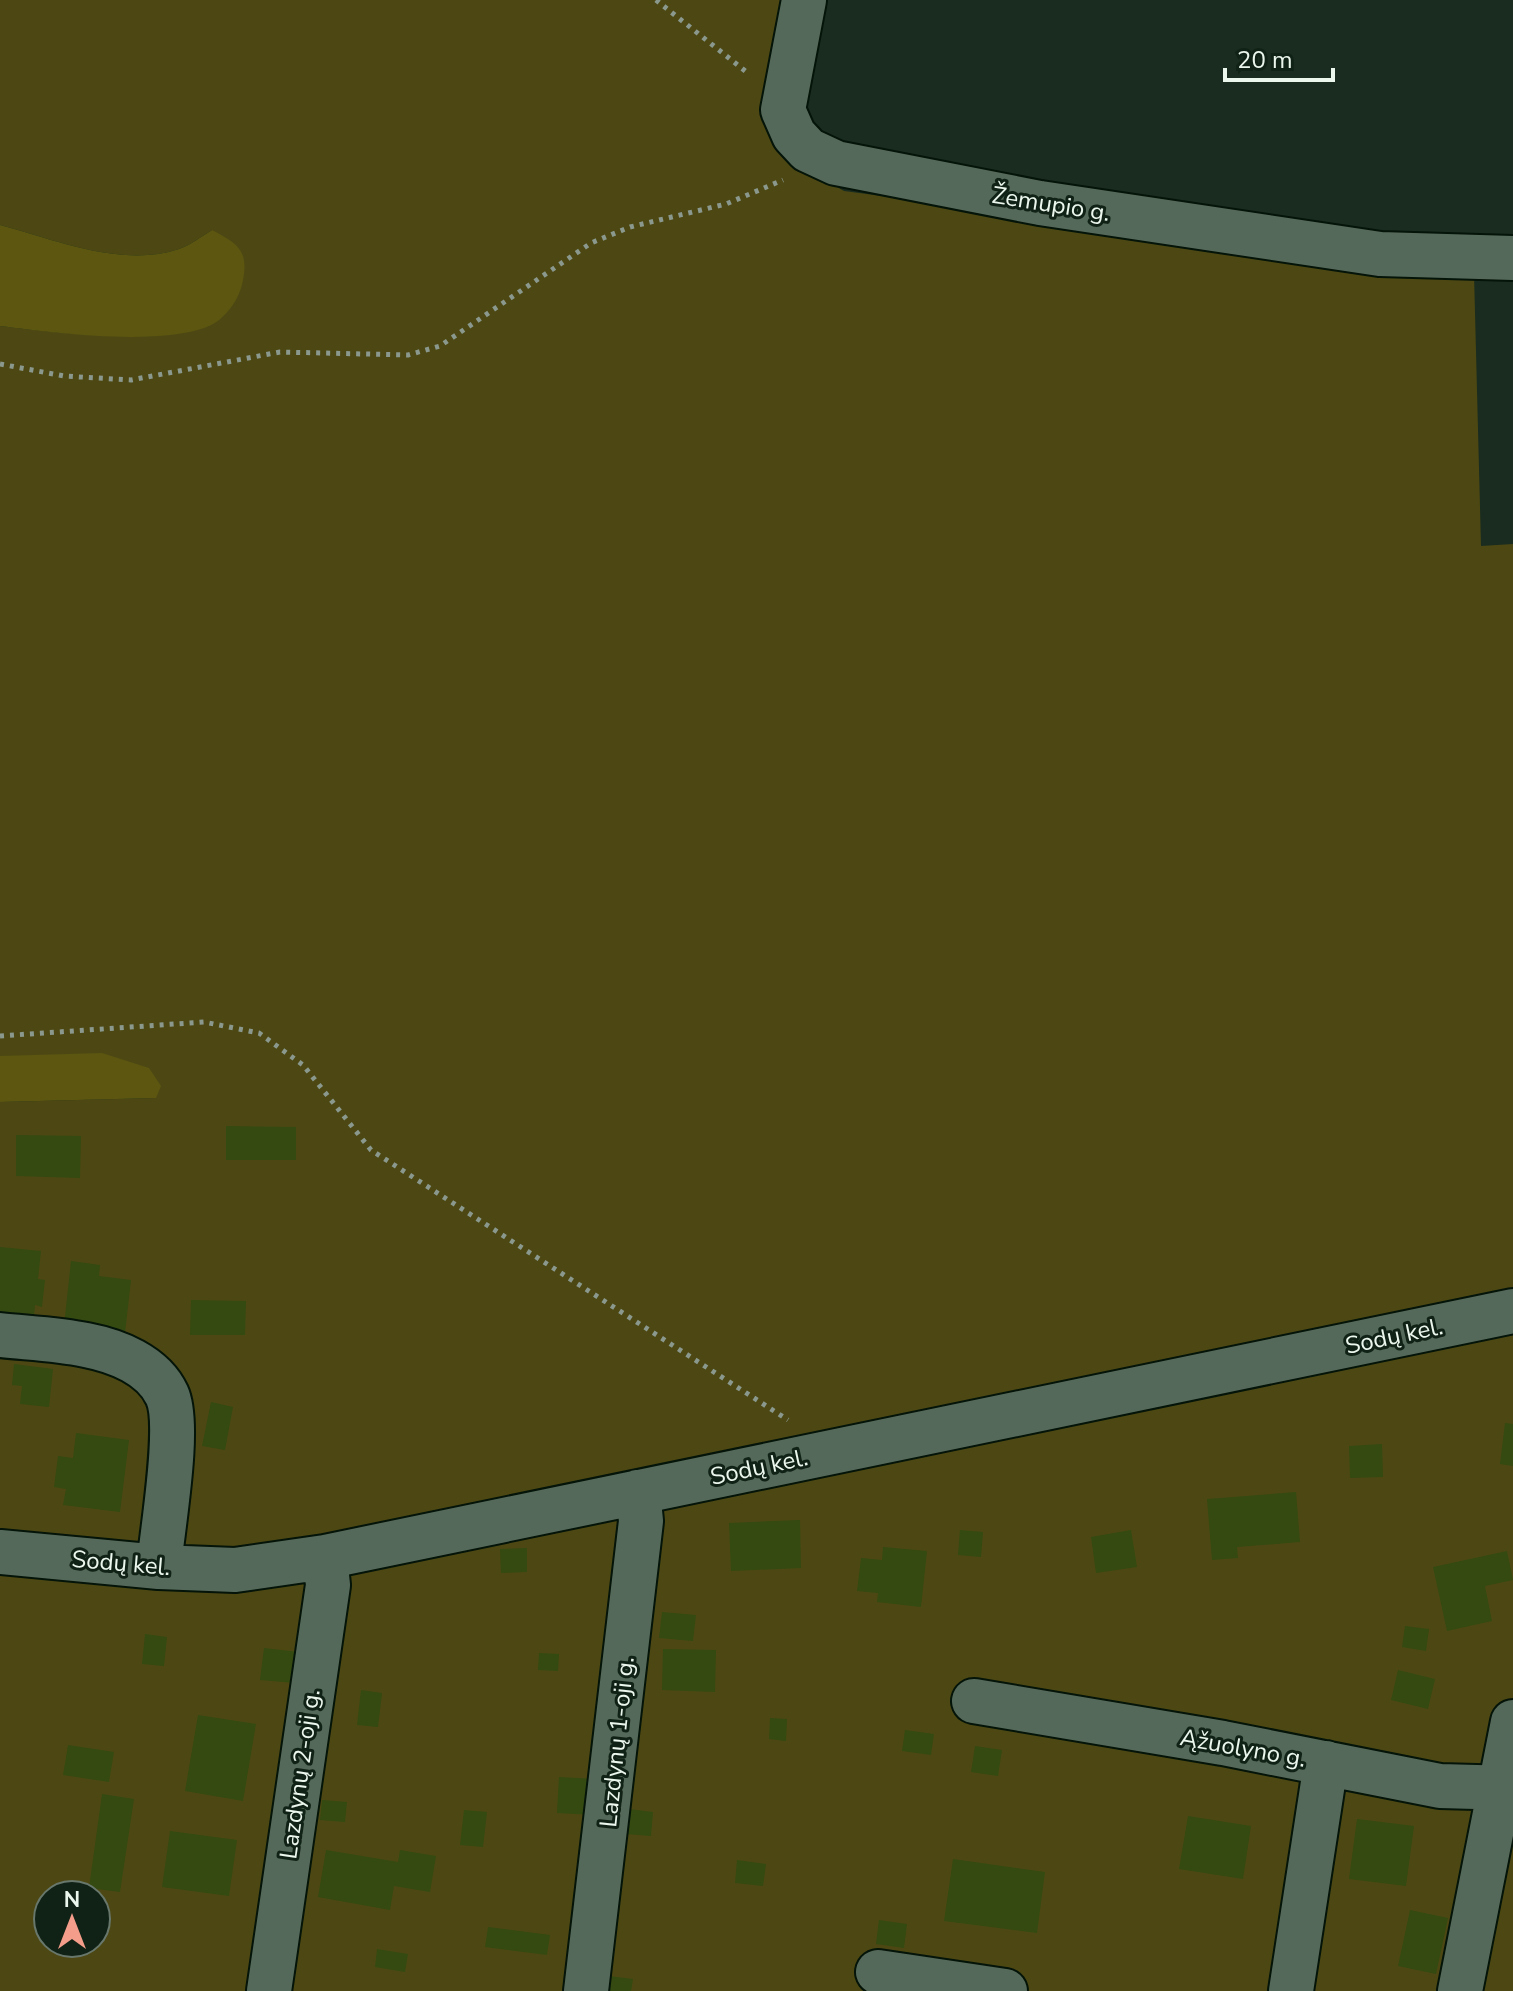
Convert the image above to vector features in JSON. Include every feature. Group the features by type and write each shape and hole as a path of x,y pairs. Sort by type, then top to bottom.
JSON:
{"street":[{"path":"804,0 783,110 794,135 808,150"},
{"name":"Žemupio g.","path":"808,150 836,163 885,175 1055,206 1380,254 1513,258"},
{"name":"Sodų kel.","path":"0,1552 159,1567 235,1570 325,1557 1513,1311"},
{"path":"0,1335 87,1345 127,1357 152,1373 168,1397 172,1430 159,1567"},
{"name":"Lazdynų 1-oji g.","path":"586,1991 641,1521 638,1492"},
{"name":"Lazdynų 2-oji g.","path":"269,1991 328,1585 325,1557"},
{"name":"Ąžuolyno g.","path":"974,1701 1440,1786 1506,1788"},
{"path":"1460,1991 1506,1788 1513,1722"},
{"path":"1291,1991 1326,1763"},
{"path":"878,1972 1005,1991"}],"path":[{"path":"656,0 743,68 783,110"},
{"path":"0,364 64,376 131,380 280,352 408,355 440,346 591,243 630,227 756,194 788,177 808,150"},
{"path":"0,1036 204,1022 259,1033 303,1065 371,1150 794,1424 822,1455"}],"shaded area":[{"path":"0,0 795,0 790,160 844,191 1474,274 1481,546 1513,544 1513,1289 885,1423 1513,1327 1513,1991 0,1991 0,1102 155,1098 17,1056 0,1056 0,326 52,332 131,335 209,326 212,230 179,249 157,254 112,254 0,225"},
{"path":"0,225 89,250 135,255 179,249 212,230 239,248 244,261 241,287 231,308 220,319 207,327 186,333 105,336 0,326"},
{"path":"102,1053 149,1068 161,1086 156,1098 0,1102 0,1056"}],"building":[{"path":"226,1126 296,1127 296,1160 226,1160"},
{"path":"16,1135 81,1136 80,1178 16,1176"},
{"path":"0,1247 41,1251 38,1279 45,1280 42,1307 35,1305 34,1317 0,1313"},
{"path":"71,1261 100,1265 99,1276 131,1280 124,1342 63,1335"},
{"path":"191,1300 246,1301 245,1335 190,1335"},
{"path":"14,1364 53,1369 49,1407 20,1404 22,1386 12,1385"},
{"path":"211,1402 233,1407 225,1450 202,1446"},
{"path":"1505,1423 1513,1424 1513,1466 1500,1464"},
{"path":"76,1433 129,1440 120,1512 63,1505 66,1489 54,1487 58,1456 73,1458"},
{"path":"1382,1444 1383,1477 1350,1478 1349,1446"},
{"path":"1296,1492 1300,1542 1237,1547 1238,1558 1212,1560 1207,1499"},
{"path":"800,1520 801,1568 731,1571 729,1523"},
{"path":"960,1530 983,1532 981,1557 958,1555"},
{"path":"1131,1530 1137,1567 1096,1573 1091,1537"},
{"path":"883,1547 927,1551 921,1607 877,1602 878,1593 857,1591 861,1558 882,1560"},
{"path":"527,1548 527,1572 501,1573 500,1549"},
{"path":"1507,1551 1513,1580 1485,1586 1492,1621 1447,1631 1433,1567"},
{"path":"662,1612 696,1615 693,1641 659,1638"},
{"path":"1405,1626 1429,1629 1426,1651 1402,1647"},
{"path":"145,1634 167,1637 164,1666 142,1664"},
{"path":"264,1648 299,1652 295,1683 260,1680"},
{"path":"663,1649 716,1650 715,1692 662,1690"},
{"path":"539,1653 559,1654 558,1671 538,1670"},
{"path":"1398,1670 1435,1679 1428,1709 1391,1700"},
{"path":"361,1690 382,1693 378,1727 357,1725"},
{"path":"198,1715 256,1724 243,1801 185,1791"},
{"path":"770,1718 787,1719 786,1741 769,1739"},
{"path":"905,1730 934,1734 931,1755 902,1751"},
{"path":"68,1745 114,1752 109,1782 63,1775"},
{"path":"975,1746 1002,1750 998,1776 971,1772"},
{"path":"559,1777 596,1779 593,1815 557,1813"},
{"path":"102,1794 134,1799 120,1892 112,1891 112,1879 90,1879"},
{"path":"322,1800 347,1802 345,1822 320,1820"},
{"path":"629,1809 653,1812 651,1836 626,1834"},
{"path":"464,1810 487,1812 483,1847 460,1845"},
{"path":"1188,1816 1251,1826 1243,1879 1179,1869"},
{"path":"1357,1819 1414,1826 1406,1886 1349,1879"},
{"path":"170,1831 237,1840 229,1896 162,1887"},
{"path":"326,1850 398,1862 400,1850 436,1856 430,1892 394,1886 390,1910 318,1897"},
{"path":"953,1859 1045,1872 1037,1933 944,1921"},
{"path":"737,1860 766,1864 763,1886 735,1883"},
{"path":"1410,1910 1448,1918 1436,1974 1398,1966"},
{"path":"879,1920 907,1924 904,1948 876,1944"},
{"path":"488,1927 550,1935 547,1955 485,1947"},
{"path":"377,1949 408,1954 405,1972 375,1967"},
{"path":"609,1976 633,1979 631,1991 607,1991"}]}
